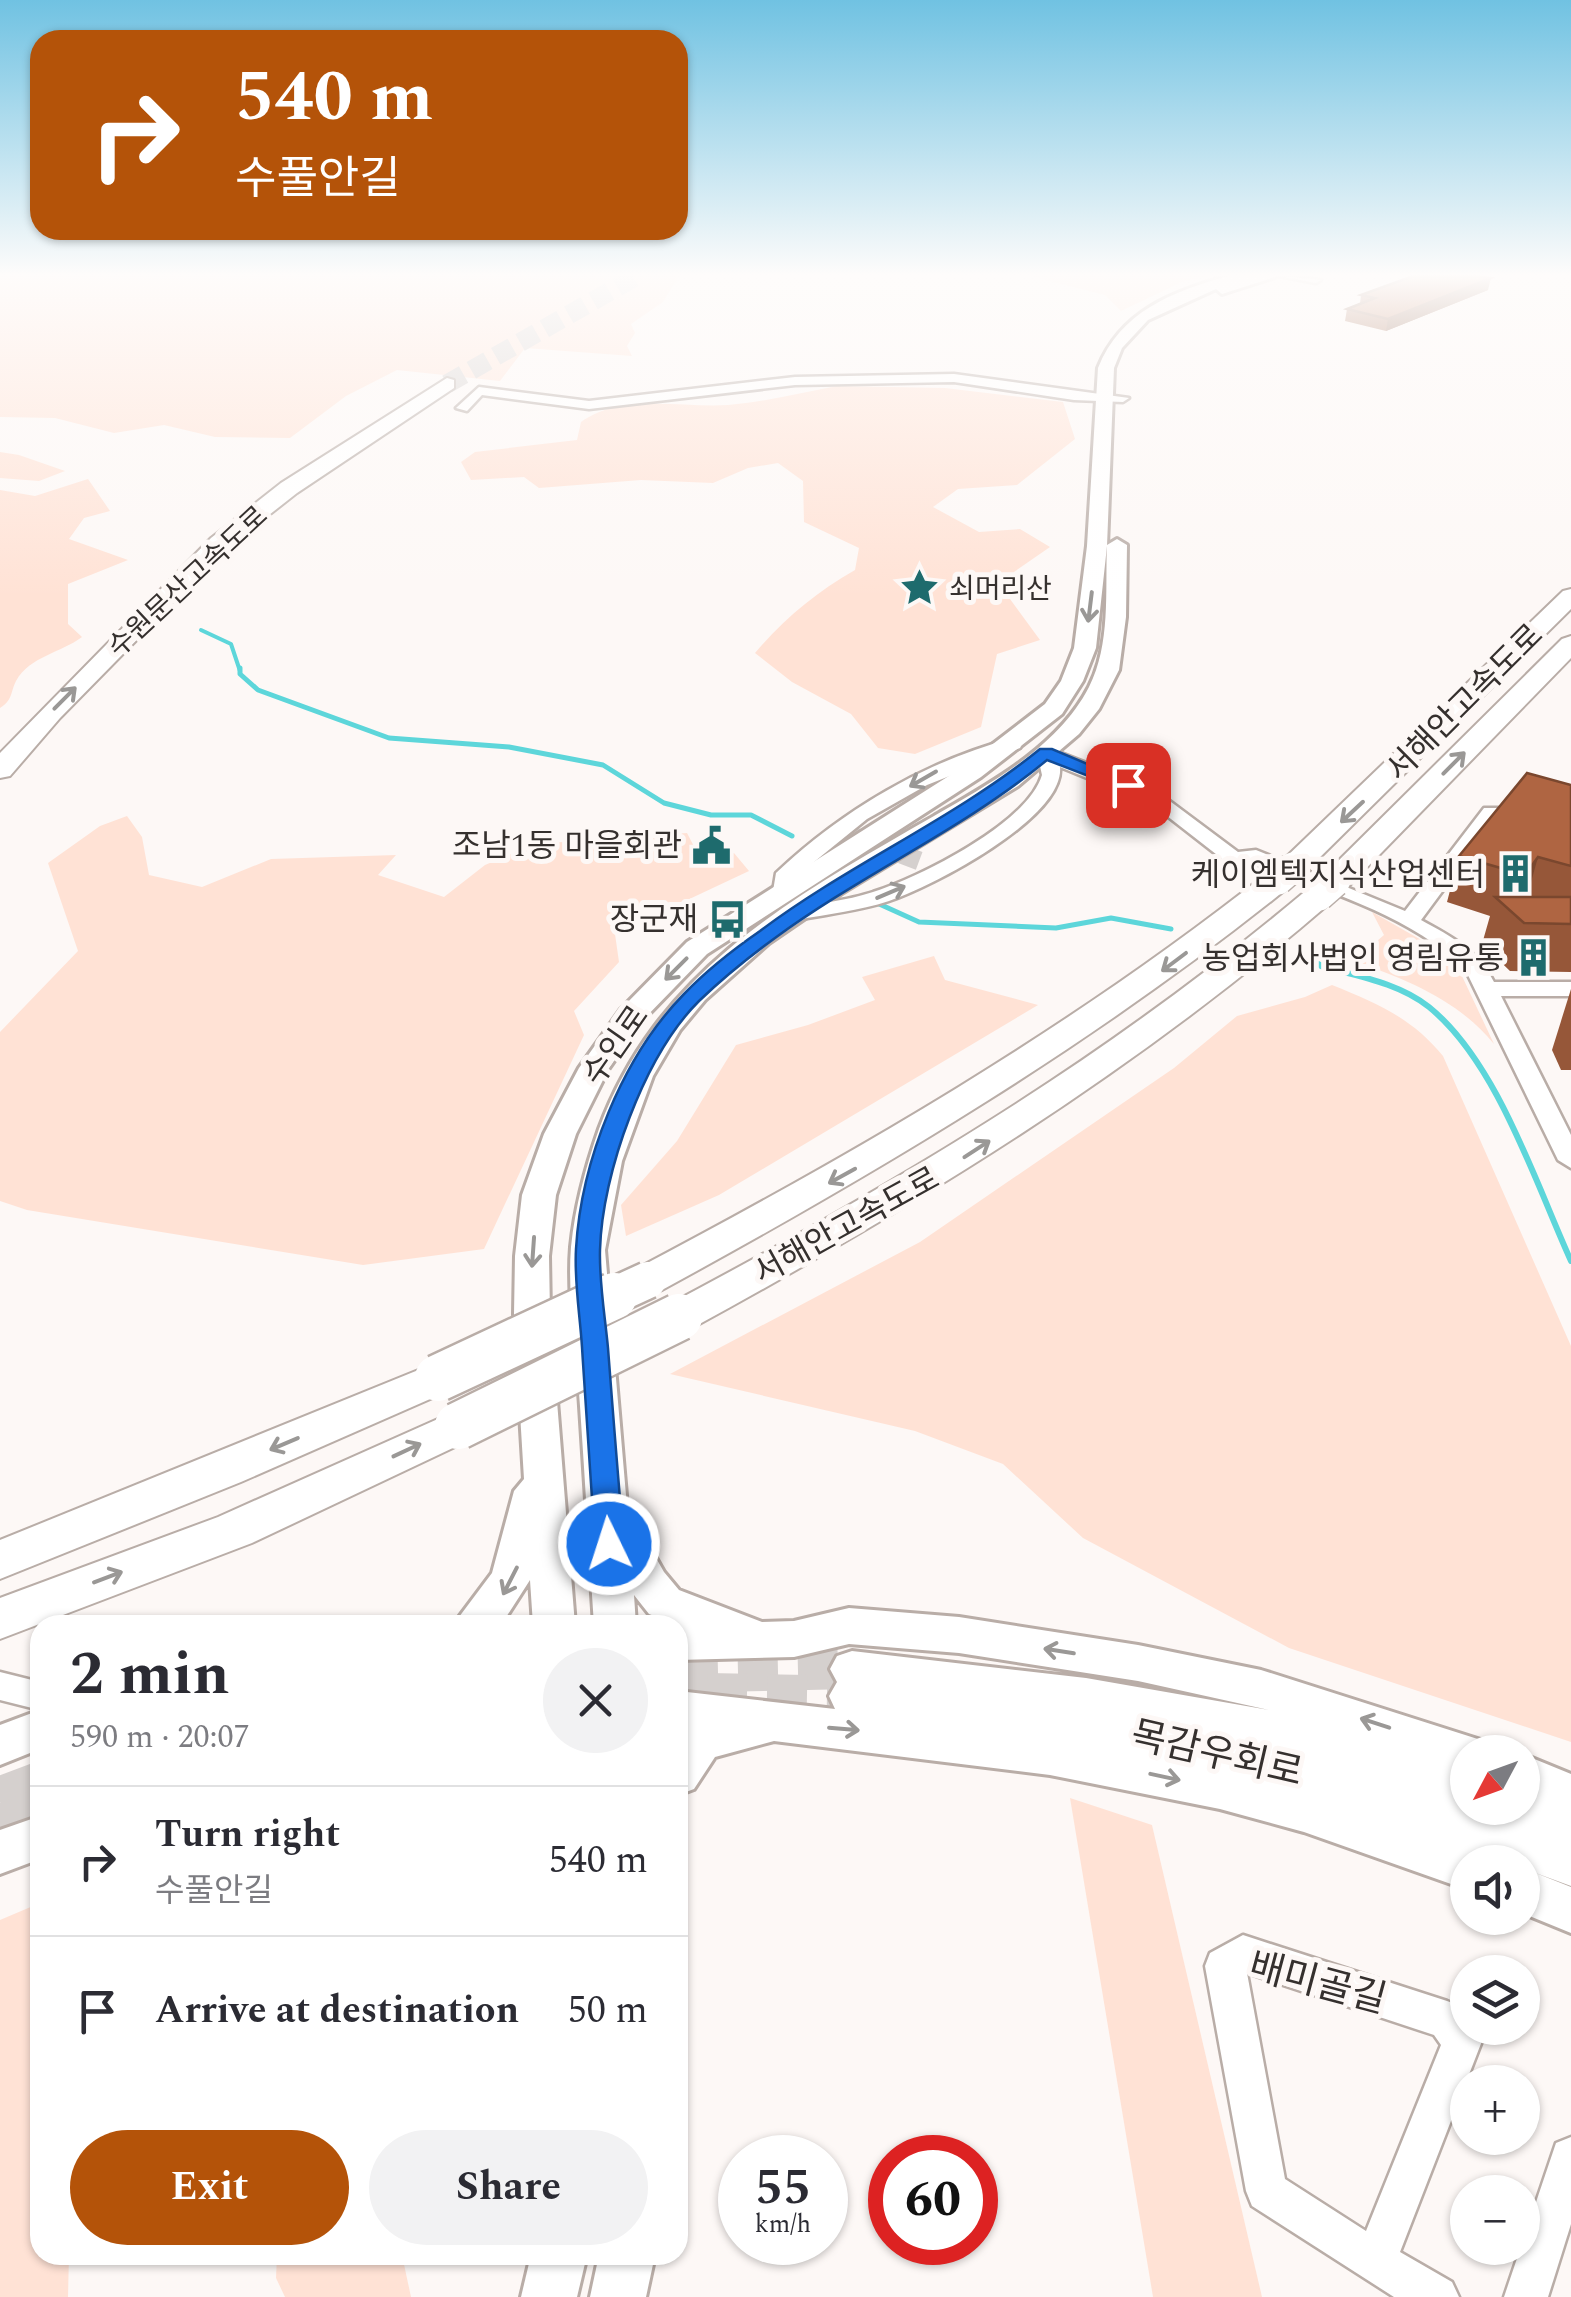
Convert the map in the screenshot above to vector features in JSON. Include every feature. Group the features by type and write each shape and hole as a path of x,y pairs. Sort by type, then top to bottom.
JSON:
{"highway":[{"name":"수원문산고속도로","path":"31,700 200,536 415,383"},
{"name":"수원문산고속도로","path":"0,770 50,712 219,544 290,488 447,384"},
{"name":"서해안고속도로","path":"0,1560 225,1470 438,1378 648,1280 907,1139 1068,1039 1220,928 1285,874 1571,596"},
{"name":"서해안고속도로","path":"8,1615 234,1530 458,1426 827,1238 956,1163 1118,1058 1264,946 1327,889 1571,644"}],"main road":[{"name":"수인로","path":"553,1615 532,1256 539,1195 560,1134 594,1068 631,1016 697,948 1008,784 1046,753 1099,689 1111,661 1113,383"},
{"name":"수인로","path":"614,1615 588,1250 596,1192 614,1132 639,1075 667,1027 692,997 790,902 1013,744 1054,709 1072,680 1084,648 1118,383"},
{"path":"485,1615 498,1603 517,1568 542,1457"},
{"path":"606,1508 648,1584 664,1602 764,1639"},
{"path":"688,1642 794,1639 849,1626 960,1635 1120,1660 1261,1689 1450,1749"},
{"name":"목감우회로","path":"1450,1783 1398,1762 1195,1712 1059,1690 852,1683 1050,1716 1266,1760 1372,1791 1450,1820"},
{"path":"688,1711 909,1734 1070,1756 1256,1797 1450,1860"},
{"path":"688,1760 701,1741 780,1723"},
{"path":"0,1745 30,1734"},
{"path":"1540,1782 1571,1795"},
{"path":"1540,1819 1571,1831"},
{"name":"목감우회로","path":"1465,1825 1571,1864"},
{"path":"0,1852 30,1841"},
{"path":"1540,1897 1571,1910"},
{"path":"550,2297 557,2265"},
{"path":"618,2297 625,2265"}],"street":[{"path":"462,408 479,391 589,405 779,383"},
{"path":"981,383 1114,398"},
{"path":"1013,744 933,773 842,832 819,840 783,877 790,902 882,897 932,866 999,834 1050,781 1052,768 1046,753"},
{"path":"1046,753 1068,765 1106,775 1150,794 1237,861 1248,854 1409,921 1454,947 1474,966 1488,989 1571,1160"},
{"path":"1409,921 1491,812"},
{"path":"1488,989 1571,989"},
{"path":"0,1686 30,1694"},
{"name":"배미골길","path":"1375,2262 1462,2041 1447,2020 1243,1953 1224,1966 1267,2191 1375,2262 1437,2297"},
{"path":"1526,2297 1571,2158"}],"shaded area":[{"path":"0,383 371,383 346,396 290,438 215,437 164,425 114,433 55,418 0,417"},
{"path":"837,386 945,388 1063,402 1075,439 1017,485 958,489 933,507 979,532 1020,529 1050,547 1014,572 1010,599 1040,640 997,654 981,727 915,754 878,748 851,714 792,682 755,653 801,607 855,570 859,548 804,522 803,481 778,463 748,468 713,483 641,480 539,488 524,477 471,480 461,462 475,452 577,440 581,422 614,408 728,405"},
{"path":"0,452 65,471 39,481 0,478"},
{"path":"88,479 110,511 84,518 69,539 128,560 68,584 68,624 82,637 29,666 0,708 0,490 35,496"},
{"path":"127,816 142,837 149,875 202,887 271,859 396,855 378,875 444,897 485,865 535,844 687,833 700,858 734,853 749,871 615,934 619,962 574,1011 584,1035 484,1249 363,1265 27,1210 0,1201 0,1032 78,951 48,863 100,826"},
{"path":"1372,912 1446,954 1462,976 1494,1044 1447,1003 1354,961 1384,935"},
{"path":"934,956 945,980 1038,1005 719,1195 626,1236 621,1205 677,1141 736,1045 808,1025 875,1000 862,977"},
{"path":"1332,985 1393,1013 1419,1031 1443,1056 1571,1346 1571,1742 1289,1648 1083,1538 1003,1464 915,1431 670,1374 920,1242 1174,1068 1237,1016 1305,997"},
{"path":"1070,1798 1152,1825 1262,2297 1153,2297"},
{"path":"30,1907 30,2265 69,2265 68,2297 0,2297 0,1920"},
{"path":"277,2265 404,2265 411,2297 285,2297 276,2278"}],"building":[{"path":"1527,773 1571,785 1571,866 1538,857 1525,875 1459,856"},
{"path":"1495,897 1571,897 1571,924 1524,923"}],"waterway":[{"path":"201,630 231,644 240,671"},
{"path":"240,671 258,690 389,738 509,747 603,765 664,803 711,815 751,815 792,836"},
{"path":"1091,764 1159,793"},
{"path":"877,903 919,922 1056,928 1111,918 1171,929"},
{"path":"1315,959 1321,966 1405,992 1429,1007 1453,1030 1475,1059 1512,1125 1571,1261"}],"tunnel":[{"path":"847,834 925,863"},
{"path":"688,1673 852,1669"},
{"path":"707,1693 851,1696"},
{"path":"0,1802 30,1791"},
{"path":"0,1830 30,1818"}],"place":[{"name":"쇠머리산","path":"919,588"},
{"name":"조남1동 마을회관","path":"712,845"},
{"name":"케이엠텍지식산업센터","path":"1515,874"},
{"name":"장군재","path":"728,919"},
{"name":"농업회사법인 영림유통","path":"1534,958"}],"route":[{"path":"609,1544 588,1250 596,1192 614,1132 639,1075 667,1027 692,997 767,934 915,838 1008,784 1046,753 1068,765 1128,785"}]}
